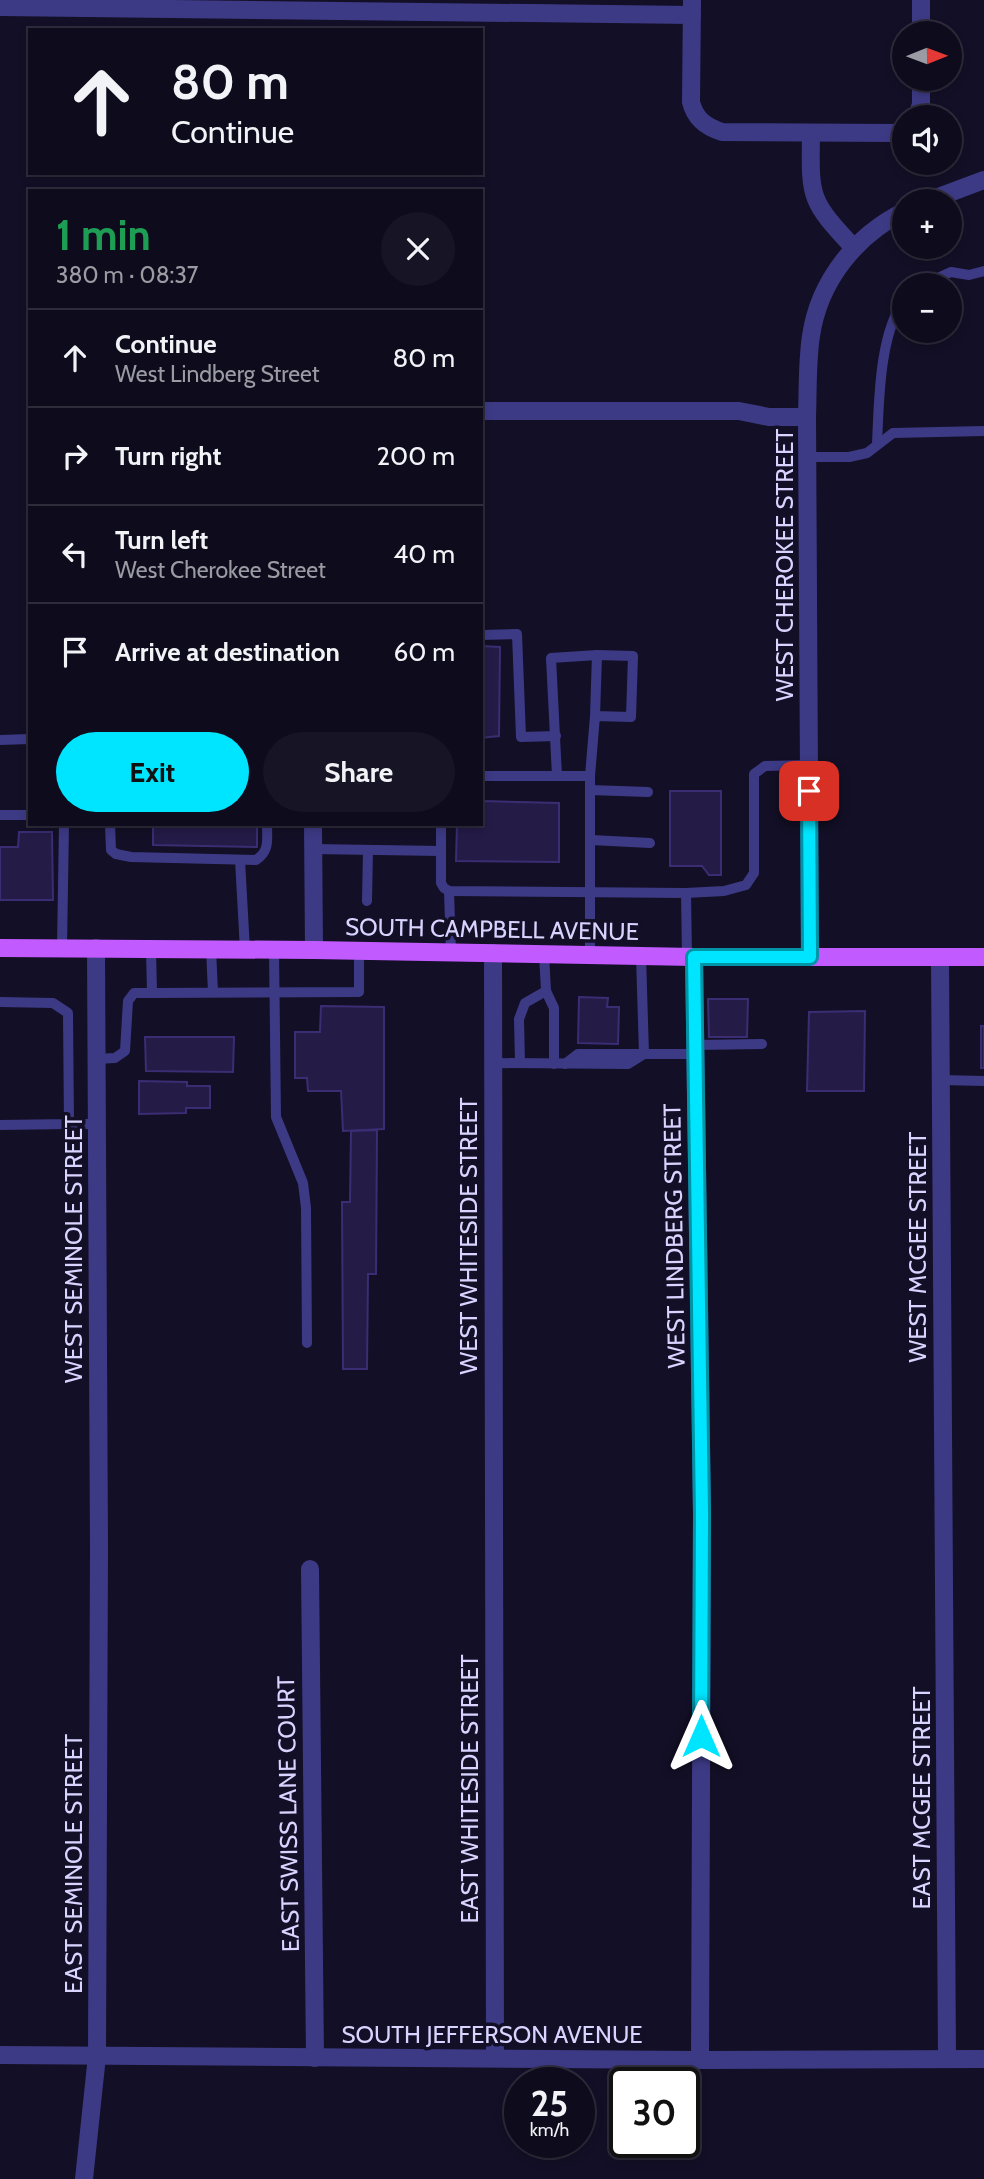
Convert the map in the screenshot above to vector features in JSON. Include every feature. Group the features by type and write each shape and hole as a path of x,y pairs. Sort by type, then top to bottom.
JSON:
{"main road":[{"name":"SOUTH CAMPBELL AVENUE","path":"0,948 691,957 984,957"}],"street":[{"path":"921,0 921,21"},
{"path":"0,7 54,4 692,7 692,108 703,123 722,132 892,131"},
{"path":"811,133 810,178 814,199 826,218 854,248"},
{"path":"960,189 984,180"},
{"name":"WEST CHEROKEE STREET","path":"810,957 807,417 810,352 814,320 830,281 854,248 876,228 892,219"},
{"path":"483,411 739,411 769,417 807,417"},
{"path":"313,826 314,950"},
{"name":"WEST SEMINOLE STREET","path":"96,948 99,1549"},
{"name":"WEST WHITESIDE STREET","path":"492,1519 494,953"},
{"name":"WEST LINDBERG STREET","path":"691,957 695,1049 702,1514 699,2060"},
{"name":"WEST MCGEE STREET","path":"940,958 944,1536"},
{"name":"EAST WHITESIDE STREET","path":"492,1519 495,2058"},
{"name":"EAST MCGEE STREET","path":"944,1536 947,2059"},
{"name":"EAST SEMINOLE STREET","path":"84,2179 97,2056 99,1549"},
{"name":"EAST SWISS LANE COURT","path":"310,1569 315,2058"},
{"name":"SOUTH JEFFERSON AVENUE","path":"0,2055 699,2060 984,2059"}],"lane":[{"path":"962,274 984,271"},
{"path":"877,444 883,360 892,327"},
{"path":"808,457 849,457 867,453 893,433 984,431"},
{"path":"483,635 517,634 522,737 556,736"},
{"path":"590,955 590,776 597,654"},
{"path":"557,776 551,658 597,654 633,656 631,717 595,716"},
{"path":"0,740 28,739"},
{"path":"441,826 442,883 449,891 724,891 746,885 754,873 754,774 765,766 809,765"},
{"path":"483,776 590,776"},
{"path":"590,790 648,792"},
{"path":"0,815 28,815"},
{"path":"62,948 64,826"},
{"path":"110,826 111,849 116,854 131,857 240,860 256,860 263,856 267,846 267,826"},
{"path":"591,840 650,842"},
{"path":"313,849 441,851"},
{"path":"368,850 368,901"},
{"path":"240,860 245,950"},
{"path":"449,891 451,952"},
{"path":"686,893 691,957"},
{"path":"151,949 152,993"},
{"path":"211,949 213,992"},
{"path":"274,950 276,1116 303,1183 306,1208 307,1343"},
{"path":"96,1059 115,1058 125,1051 128,1001 134,993 359,992 359,951"},
{"path":"544,954 546,991 554,1008 559,1064"},
{"path":"641,956 644,1054"},
{"path":"520,1063 519,1019 525,1003 546,991"},
{"path":"0,1002 53,1003 68,1013 69,1124"},
{"path":"493,1063 628,1064 644,1054 762,1044"},
{"path":"940,1080 984,1080"},
{"path":"0,1125 97,1124"}],"building":[{"path":"483,646 500,647 499,736 483,738"},
{"path":"670,791 721,791 721,875 709,875 702,866 670,866"},
{"path":"483,801 559,803 559,862 456,861 457,826 483,826"},
{"path":"153,826 257,826 257,847 153,845"},
{"path":"19,832 52,832 53,900 0,900 0,847 18,847"},
{"path":"579,997 608,998 607,1007 619,1007 618,1044 578,1043"},
{"path":"708,999 748,999 747,1037 709,1037"},
{"path":"321,1006 384,1007 384,1129 343,1131 341,1091 308,1091 307,1078 295,1078 295,1032 320,1032"},
{"path":"865,1011 864,1091 807,1091 809,1012"},
{"path":"981,1026 984,1026 984,1068 981,1068"},
{"path":"145,1037 234,1037 233,1072 146,1071"},
{"path":"139,1081 187,1082 187,1086 210,1086 210,1108 186,1108 186,1113 139,1114"},
{"path":"377,1130 376,1274 368,1274 367,1369 343,1369 342,1202 350,1202 351,1131"}],"route":[{"path":"701,1736 702,1514 694,957 810,957 809,791"}]}
